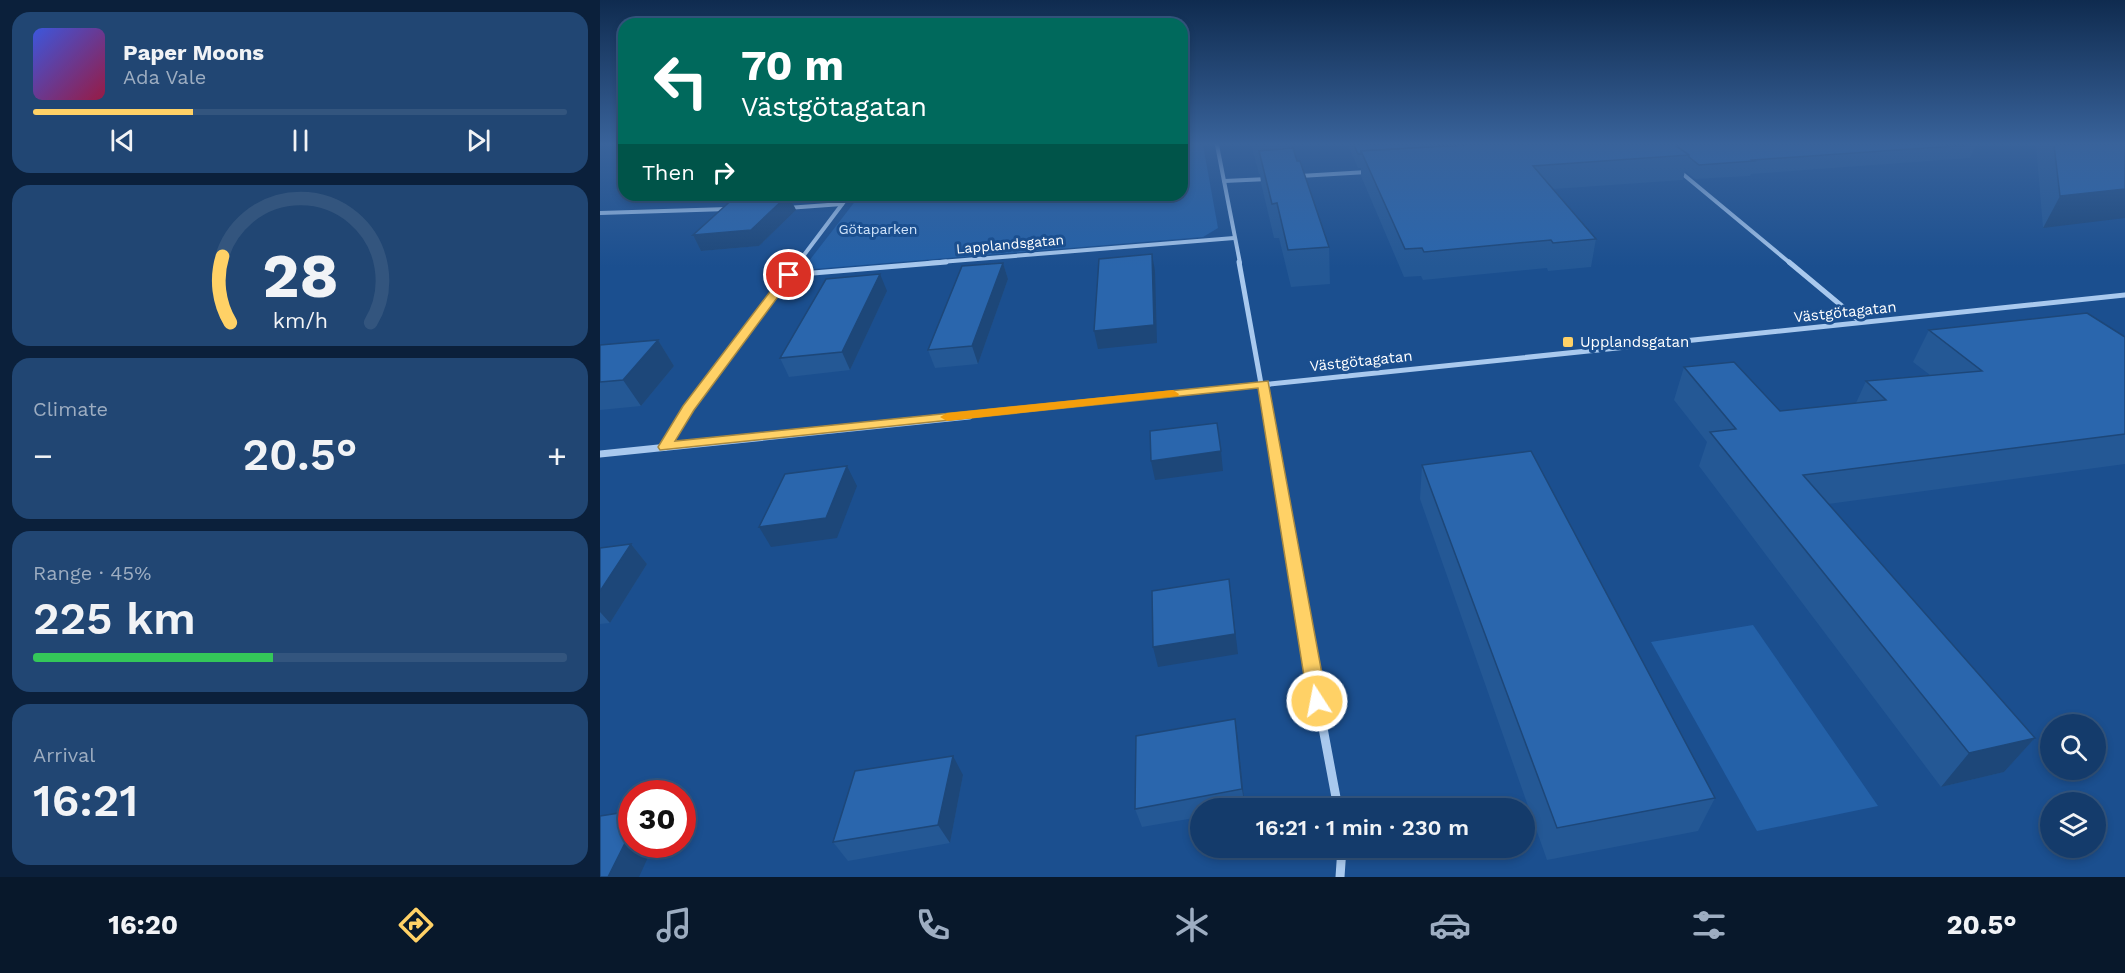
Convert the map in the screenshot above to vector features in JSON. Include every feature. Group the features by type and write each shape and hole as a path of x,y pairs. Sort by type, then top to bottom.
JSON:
{"street":[{"path":"1225,186 1264,383 1301,615 1336,798"},
{"path":"1697,186 1861,322"},
{"path":"665,447 688,409 844,201"},
{"path":"783,208 842,204"},
{"path":"600,213 737,209"},
{"name":"Lapplandsgatan","path":"789,275 1234,238"},
{"name":"Västgötagatan","path":"600,454 2125,295"},
{"path":"1340,877 1341,858"}],"green space":[{"name":"Götaparken","path":"1188,186 1210,186 1218,228 1203,237 802,270 855,201 1188,201"},
{"path":"1753,625 1878,806 1757,831 1651,642"}],"building":[{"path":"1268,186 1308,186 1329,247 1288,250 1277,203 1272,204"},
{"path":"1377,186 1550,186 1596,239 1553,243 1551,240 1424,252 1422,248 1405,249"},
{"path":"2059,186 2125,186 2125,189 2060,196"},
{"path":"730,201 782,201 751,230 693,235"},
{"path":"1152,254 1154,325 1094,331 1099,259"},
{"path":"1003,263 972,346 928,350 962,266"},
{"path":"880,274 842,352 780,358 826,279"},
{"path":"2087,313 2125,337 2125,434 1803,475 2035,738 1969,753 1710,432 1736,429 1684,367 1734,362 1780,411 1886,400 1866,381 1982,371 1929,330"},
{"path":"658,340 623,380 600,382 600,345"},
{"path":"1217,423 1221,451 1151,461 1150,431"},
{"path":"1531,451 1715,798 1557,828 1422,465"},
{"path":"847,466 826,518 759,527 785,474"},
{"path":"631,544 600,591 600,548"},
{"path":"1229,579 1235,634 1153,647 1152,591"},
{"path":"1235,719 1242,789 1135,809 1136,736"},
{"path":"953,756 938,825 833,842 855,771"},
{"path":"618,813 618,857 608,877 600,877 600,816"}],"slow traffic":[{"path":"947,417 1173,394"}],"place":[{"name":"Upplandsgatan","path":"1568,342"}],"route":[{"path":"789,275 688,409 665,447 1264,383 1317,701"}]}
